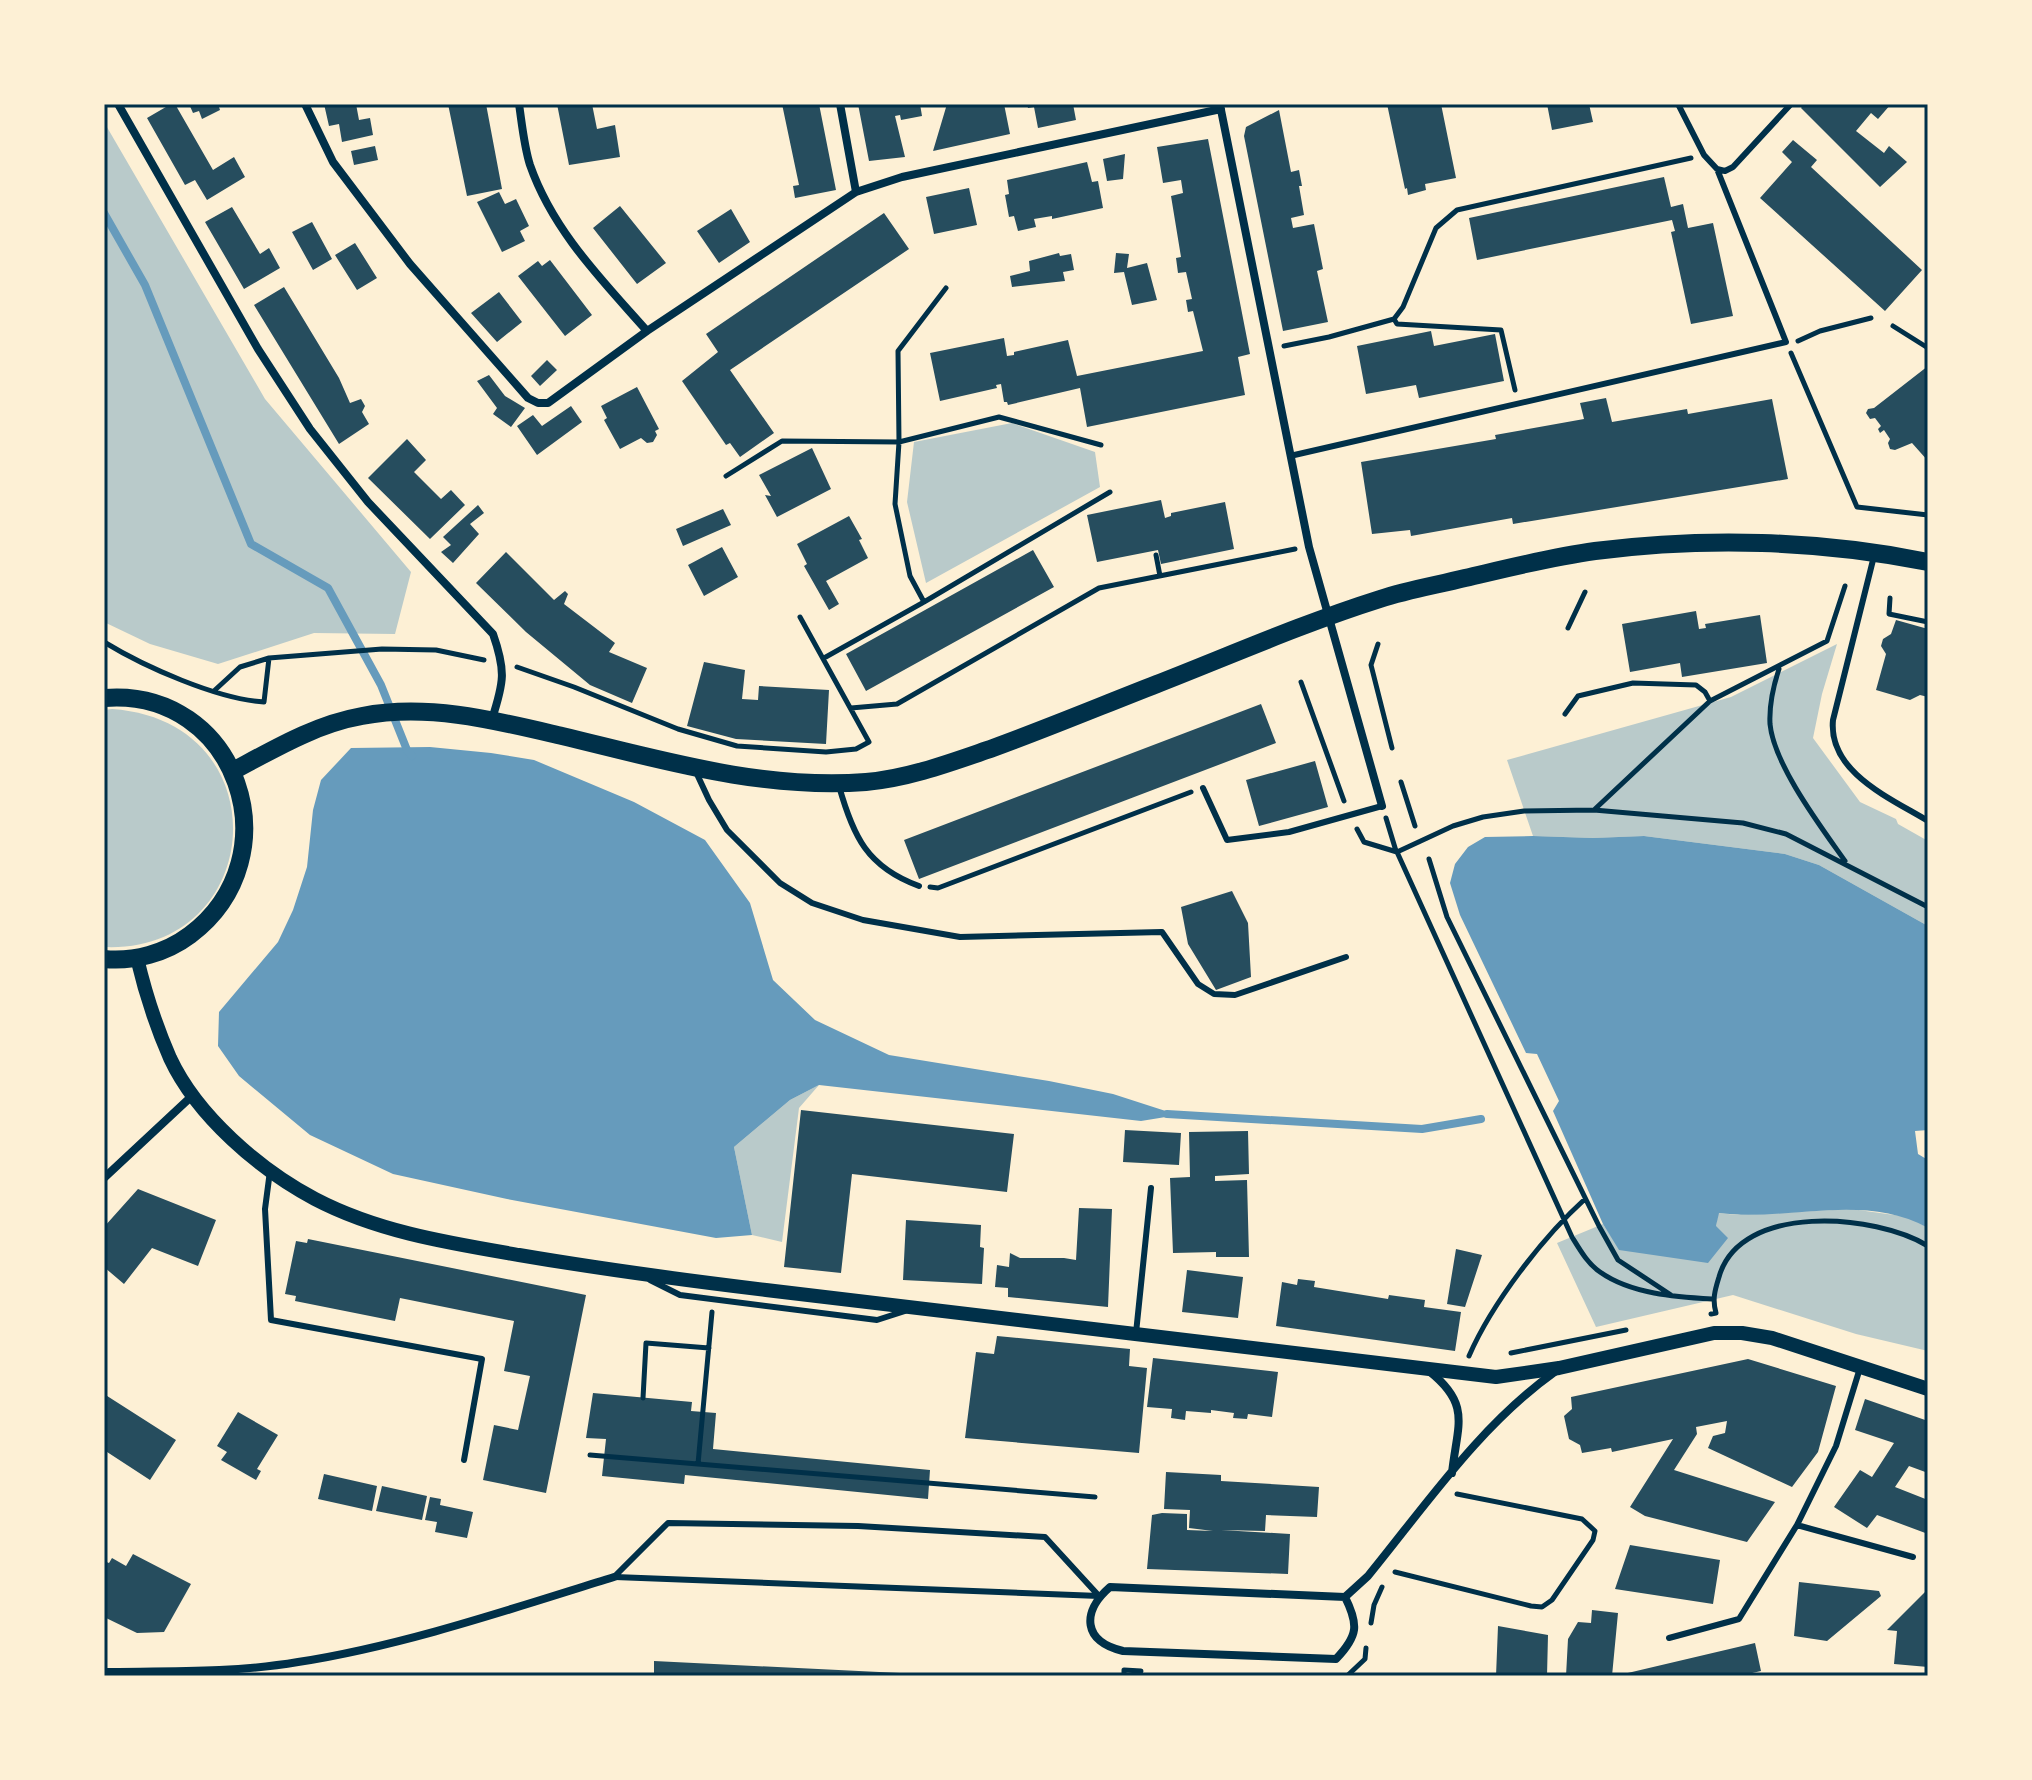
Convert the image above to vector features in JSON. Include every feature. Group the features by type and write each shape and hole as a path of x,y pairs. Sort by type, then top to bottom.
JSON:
{"main road":[{"path":"233,771 310,731 363,715 415,712 492,720 754,779 838,783 892,778 943,766 1024,737 1328,616 1384,597 1516,566 1594,551 1674,544 1753,543 1875,553 1928,562"},
{"path":"104,698 140,699 163,706 185,717 204,732 233,771 245,818 245,842 232,888 218,908 192,934 161,951 137,958 104,959"}],"street":[{"path":"118,104 258,349 310,429 368,502 493,634 503,662 502,687 492,720"},
{"path":"305,104 333,162 410,264 528,398 538,403 548,403 647,331 856,192 902,177 1220,106 1309,547 1382,806"},
{"path":"519,104 529,162 546,204 575,249 647,331"},
{"path":"840,104 856,192"},
{"path":"137,958 149,1002 172,1062 193,1094 234,1141 270,1171 328,1204 366,1220 431,1240 640,1275 1496,1377 1559,1368 1714,1333 1742,1333 1772,1338 1928,1389"},
{"path":"104,1178 193,1094"},
{"path":"1425,1368 1444,1383 1459,1407 1452,1474"},
{"path":"1345,1597 1355,1616 1353,1640 1336,1659 1112,1649 1098,1641 1091,1628 1090,1616 1099,1596 1110,1587 1345,1597 1368,1576 1512,1404 1559,1368"},
{"path":"104,1672 221,1670 298,1663 423,1633 614,1577"}],"lane":[{"path":"1290,456 1790,343 1717,169 1704,155 1678,104"},
{"path":"1717,169 1725,171 1733,167 1791,104"},
{"path":"1875,553 1833,720 1832,737 1853,772 1928,821"},
{"path":"695,768 727,830 780,883 812,903 863,920 960,937 1162,932 1198,984 1214,994 1235,995 1346,957"},
{"path":"838,783 850,824 868,855 896,877 919,886"},
{"path":"1203,788 1227,840 1289,832 1382,806"},
{"path":"270,1171 265,1209 271,1320 482,1359 464,1460"},
{"path":"1136,1333 1151,1188"},
{"path":"640,1275 680,1295 877,1320 914,1308"},
{"path":"1669,1638 1739,1619 1797,1525 1836,1446 1860,1368"},
{"path":"614,1577 668,1523 858,1526 1045,1537 1099,1596"},
{"path":"1797,1525 1913,1557"},
{"path":"614,1577 1099,1596"}],"path":[{"path":"1270,349 1394,319 1403,307 1436,228 1457,210 1704,155"},
{"path":"924,602 910,576 895,504 899,442 898,351 946,288"},
{"path":"1871,318 1820,331 1790,343 1857,507 1928,514"},
{"path":"1394,319 1397,324 1501,330 1518,403"},
{"path":"1893,326 1928,348"},
{"path":"726,476 782,441 899,442 999,417 1101,445"},
{"path":"824,658 1110,492"},
{"path":"851,708 897,704 1099,588 1309,547"},
{"path":"1156,555 1160,576"},
{"path":"1594,810 1710,701 1827,641 1845,586"},
{"path":"1568,628 1585,592"},
{"path":"1890,598 1889,614 1928,622"},
{"path":"215,691 240,667 269,658 382,649 436,650 503,662 678,729 737,746 826,752 856,749 869,742 800,617"},
{"path":"104,642 133,659 246,701 264,702 269,658"},
{"path":"1378,644 1371,665 1392,748"},
{"path":"1779,668 1771,694 1770,727 1784,766 1817,822 1847,863"},
{"path":"1301,682 1349,815 1364,842 1397,852 1453,826 1483,817 1524,811 1594,810 1743,823 1786,834 1928,907"},
{"path":"1565,714 1578,696 1633,683 1696,685 1710,701"},
{"path":"1401,782 1415,826"},
{"path":"919,886 938,888 1203,788"},
{"path":"1382,806 1397,852 1582,1254 1599,1272 1620,1283 1674,1297 1712,1299"},
{"path":"1429,859 1447,917 1618,1260 1674,1297"},
{"path":"1469,1357 1478,1336 1533,1254 1585,1199"},
{"path":"1700,1316 1716,1313 1712,1299 1722,1264 1749,1237 1792,1223 1842,1221 1881,1228 1917,1239 1928,1246"},
{"path":"698,1464 713,1299"},
{"path":"1499,1355 1638,1328"},
{"path":"643,1398 646,1343 709,1348"},
{"path":"590,1455 1095,1497"},
{"path":"1448,1505 1466,1483"},
{"path":"1395,1572 1542,1607 1552,1600 1593,1540 1595,1531 1582,1519 1457,1494"},
{"path":"1369,1632 1380,1590 1404,1561"},
{"path":"1347,1676 1365,1659 1367,1646"}],"shaded area":[{"path":"104,122 265,399 411,572 395,634 314,633 218,664 150,644 104,622"},
{"path":"1012,423 1095,452 1100,487 926,583 907,502 914,442"},
{"path":"1837,644 1813,738 1860,802 1896,819 1898,824 1928,841 1928,926 1819,865 1785,854 1644,836 1533,836 1507,760 1731,697"},
{"path":"112,709 167,723 206,752 227,791 233,835 223,878 198,914 158,939 104,947 104,710"},
{"path":"819,1085 799,1108 782,1242 752,1235 734,1147 790,1100"},
{"path":"1851,1209 1909,1217 1928,1228 1928,1351 1856,1334 1733,1295 1596,1327 1557,1243 1603,1224 1620,1250 1716,1226 1718,1213 1738,1215"}],"water":[{"path":"430,747 534,760 634,802 705,840 750,903 773,980 815,1020 889,1055 1113,1094 1178,1115 1141,1121 819,1085 790,1100 734,1147 752,1235 716,1238 393,1174 310,1135 239,1076 218,1046 219,1012 278,942 293,910 307,867 313,810 321,780 351,748"},
{"path":"1644,836 1785,854 1819,865 1928,926 1928,1130 1915,1131 1918,1154 1928,1160 1928,1228 1903,1217 1852,1210 1745,1215 1719,1213 1716,1226 1728,1238 1708,1263 1619,1250 1603,1224 1553,1111 1559,1101 1537,1054 1526,1053 1460,915 1450,883 1455,864 1468,847 1485,837"}],"building":[{"path":"175,104 213,170 234,157 245,177 207,200 195,180 185,185 147,118"},
{"path":"189,104 218,104 220,110 202,119 199,111 193,113"},
{"path":"324,104 356,104 359,120 370,118 373,135 342,142 339,124 329,126"},
{"path":"448,104 486,104 502,189 467,196"},
{"path":"557,104 592,104 597,129 615,125 620,157 569,165"},
{"path":"782,104 819,104 836,190 795,198 793,186 799,185"},
{"path":"858,104 920,104 922,116 901,120 900,115 895,116 905,157 869,161"},
{"path":"947,104 1004,104 1010,134 933,151"},
{"path":"1027,104 1073,104 1076,120 1038,128 1034,107 1028,108"},
{"path":"1387,104 1441,104 1456,178 1425,184 1426,190 1408,195"},
{"path":"1547,104 1589,104 1593,122 1552,130"},
{"path":"1804,104 1891,104 1878,119 1871,113 1856,131 1884,153 1889,146 1907,162 1880,187 1801,108"},
{"path":"1279,110 1291,172 1299,170 1302,186 1299,186 1304,215 1291,218 1293,228 1314,224 1323,269 1317,271 1328,322 1283,331 1244,136 1246,127"},
{"path":"1208,139 1250,354 1238,357 1245,395 1087,427 1080,388 1008,405 1004,402 1001,384 996,385 997,388 940,401 930,353 1004,338 1007,356 1068,340 1077,376 1203,351 1193,311 1188,312 1186,300 1192,299 1186,272 1178,273 1176,258 1181,257 1171,196 1183,193 1181,180 1163,183 1157,147"},
{"path":"1793,140 1817,160 1811,167 1922,270 1885,311 1760,198 1792,162 1782,152"},
{"path":"375,146 378,160 354,165 351,151"},
{"path":"1125,154 1123,179 1107,181 1103,159"},
{"path":"1087,162 1092,182 1098,181 1103,208 1052,219 1052,216 1034,219 1036,227 1018,231 1014,216 1009,217 1005,195 1009,194 1007,180"},
{"path":"1664,177 1671,207 1683,204 1688,228 1713,223 1733,316 1691,324 1671,232 1675,231 1672,220 1477,260 1469,218"},
{"path":"969,188 977,225 934,234 926,197"},
{"path":"499,192 505,204 516,199 529,226 520,231 525,241 502,252 477,202"},
{"path":"620,206 666,263 637,284 593,228"},
{"path":"232,207 260,254 269,248 280,268 244,289 205,222"},
{"path":"731,209 750,242 719,263 697,231"},
{"path":"884,213 909,249 730,370 774,433 740,457 730,443 726,445 682,381 718,352 706,334"},
{"path":"312,222 332,259 313,270 292,232"},
{"path":"355,243 377,278 357,290 335,255"},
{"path":"1059,253 1060,256 1071,254 1074,270 1063,272 1065,281 1012,287 1010,276 1030,271 1029,261"},
{"path":"1116,253 1129,254 1127,268 1147,263 1157,300 1132,305 1124,272 1114,273"},
{"path":"550,260 592,315 565,336 518,276 538,261 542,266"},
{"path":"284,287 339,378 350,403 361,399 365,406 362,412 369,424 339,444 254,305"},
{"path":"499,292 522,322 497,342 471,313"},
{"path":"1431,331 1434,346 1495,334 1504,381 1419,398 1416,385 1366,394 1357,346"},
{"path":"547,360 557,370 540,386 531,376"},
{"path":"1928,366 1928,461 1912,443 1890,449 1890,439 1884,430 1880,433 1878,429 1881,426 1866,413"},
{"path":"489,375 505,396 525,408 511,427 493,414 497,408 477,381"},
{"path":"637,387 659,429 655,431 657,435 653,442 647,443 641,438 620,449 604,420 607,418 601,406"},
{"path":"1606,398 1612,422 1687,409 1688,414 1772,399 1788,479 1513,524 1512,518 1411,536 1410,530 1372,534 1361,462 1496,439 1495,435 1584,419 1580,403"},
{"path":"571,406 582,422 537,455 517,426 533,415 542,426"},
{"path":"407,439 426,460 414,472 441,499 451,490 465,505 430,539 368,478"},
{"path":"812,448 831,489 777,517 765,495 771,496 759,475"},
{"path":"1161,500 1165,518 1171,513 1225,502 1234,549 1161,564 1158,550 1097,562 1087,515"},
{"path":"478,505 484,513 470,524 479,534 453,563 441,552 451,545 443,537"},
{"path":"723,509 731,525 683,546 676,529"},
{"path":"849,516 868,558 826,581 839,604 829,610 804,566 807,564 797,544"},
{"path":"722,547 738,577 704,596 688,565"},
{"path":"1033,550 1054,587 866,691 846,654"},
{"path":"506,552 554,600 565,591 568,594 564,604 615,643 609,652 647,668 632,703 590,685 526,632 476,583"},
{"path":"1696,611 1699,629 1706,628 1705,624 1760,615 1767,663 1682,677 1680,663 1630,672 1622,624"},
{"path":"1896,620 1928,629 1928,697 1920,695 1910,700 1876,690 1886,654 1881,646 1883,639 1891,634"},
{"path":"704,662 745,670 742,699 758,700 759,686 829,690 826,744 736,739 687,726"},
{"path":"1261,704 1276,743 919,879 904,840"},
{"path":"1315,761 1328,807 1259,826 1246,780"},
{"path":"1232,891 1248,923 1251,977 1216,990 1188,944 1181,907"},
{"path":"801,1110 1014,1134 1007,1192 852,1174 841,1273 784,1267"},
{"path":"1125,1130 1181,1133 1179,1165 1123,1162"},
{"path":"1248,1131 1249,1174 1215,1176 1215,1181 1247,1180 1249,1257 1216,1257 1216,1252 1173,1253 1170,1178 1190,1177 1189,1132"},
{"path":"138,1189 216,1220 198,1266 152,1248 124,1284 104,1267 104,1227"},
{"path":"1079,1208 1112,1209 1108,1307 1008,1297 1008,1288 995,1287 997,1265 1009,1267 1010,1253 1020,1258 1076,1260"},
{"path":"906,1220 981,1225 980,1247 984,1248 982,1284 903,1280"},
{"path":"308,1239 586,1295 546,1493 483,1480 494,1425 518,1430 530,1376 504,1371 514,1321 400,1298 395,1321 295,1301 296,1296 285,1294 296,1241 307,1243"},
{"path":"1456,1249 1482,1255 1465,1307 1447,1304"},
{"path":"1187,1270 1243,1277 1238,1318 1182,1312"},
{"path":"1298,1279 1315,1281 1314,1287 1388,1299 1389,1295 1425,1300 1424,1307 1461,1312 1455,1351 1276,1326 1282,1282 1297,1285"},
{"path":"997,1336 1130,1349 1129,1366 1147,1368 1139,1453 965,1438 976,1352 994,1354"},
{"path":"1153,1358 1278,1372 1272,1417 1248,1414 1247,1419 1233,1418 1234,1413 1211,1410 1211,1413 1186,1411 1185,1420 1171,1418 1172,1409 1147,1407"},
{"path":"1748,1359 1836,1386 1818,1452 1792,1487 1708,1448 1713,1436 1725,1433 1727,1421 1696,1427 1697,1434 1674,1470 1775,1502 1747,1542 1645,1516 1630,1507 1673,1439 1612,1452 1611,1448 1582,1453 1580,1445 1569,1439 1564,1416 1572,1409 1571,1397"},
{"path":"593,1393 692,1402 691,1411 716,1413 713,1449 930,1470 928,1499 685,1475 684,1484 602,1476 606,1439 586,1438"},
{"path":"104,1394 176,1440 150,1480 104,1450"},
{"path":"1865,1399 1928,1421 1928,1473 1909,1466 1895,1487 1928,1500 1928,1534 1877,1515 1867,1528 1834,1507 1860,1470 1872,1477 1894,1443 1855,1430"},
{"path":"238,1412 278,1435 257,1469 261,1471 256,1480 221,1460 227,1452 217,1446"},
{"path":"1166,1472 1221,1475 1221,1481 1319,1487 1317,1517 1266,1515 1265,1531 1221,1530 1290,1534 1288,1574 1147,1569 1152,1515 1187,1514 1187,1530 1213,1531 1189,1528 1190,1510 1164,1509"},
{"path":"324,1474 377,1486 372,1511 318,1499"},
{"path":"382,1486 427,1496 422,1520 376,1511"},
{"path":"430,1497 441,1499 440,1505 473,1512 467,1538 435,1532 437,1522 425,1520"},
{"path":"1630,1545 1720,1560 1713,1604 1615,1589"},
{"path":"133,1554 191,1584 164,1632 137,1633 104,1617 104,1561 109,1563 112,1558 126,1566"},
{"path":"1799,1582 1879,1591 1881,1596 1827,1641 1794,1636"},
{"path":"1928,1589 1928,1667 1894,1664 1897,1631 1887,1630"},
{"path":"1592,1610 1618,1613 1612,1676 1566,1676 1568,1639 1578,1622 1591,1623"},
{"path":"1498,1626 1548,1635 1547,1676 1496,1676"},
{"path":"1755,1643 1761,1671 1739,1676 1615,1676"},
{"path":"654,1661 920,1674 920,1676 654,1676"}],"waterway":[{"path":"104,213 145,285 251,544 328,588 381,685 412,756"},
{"path":"1167,1114 1422,1129 1481,1119"}]}
